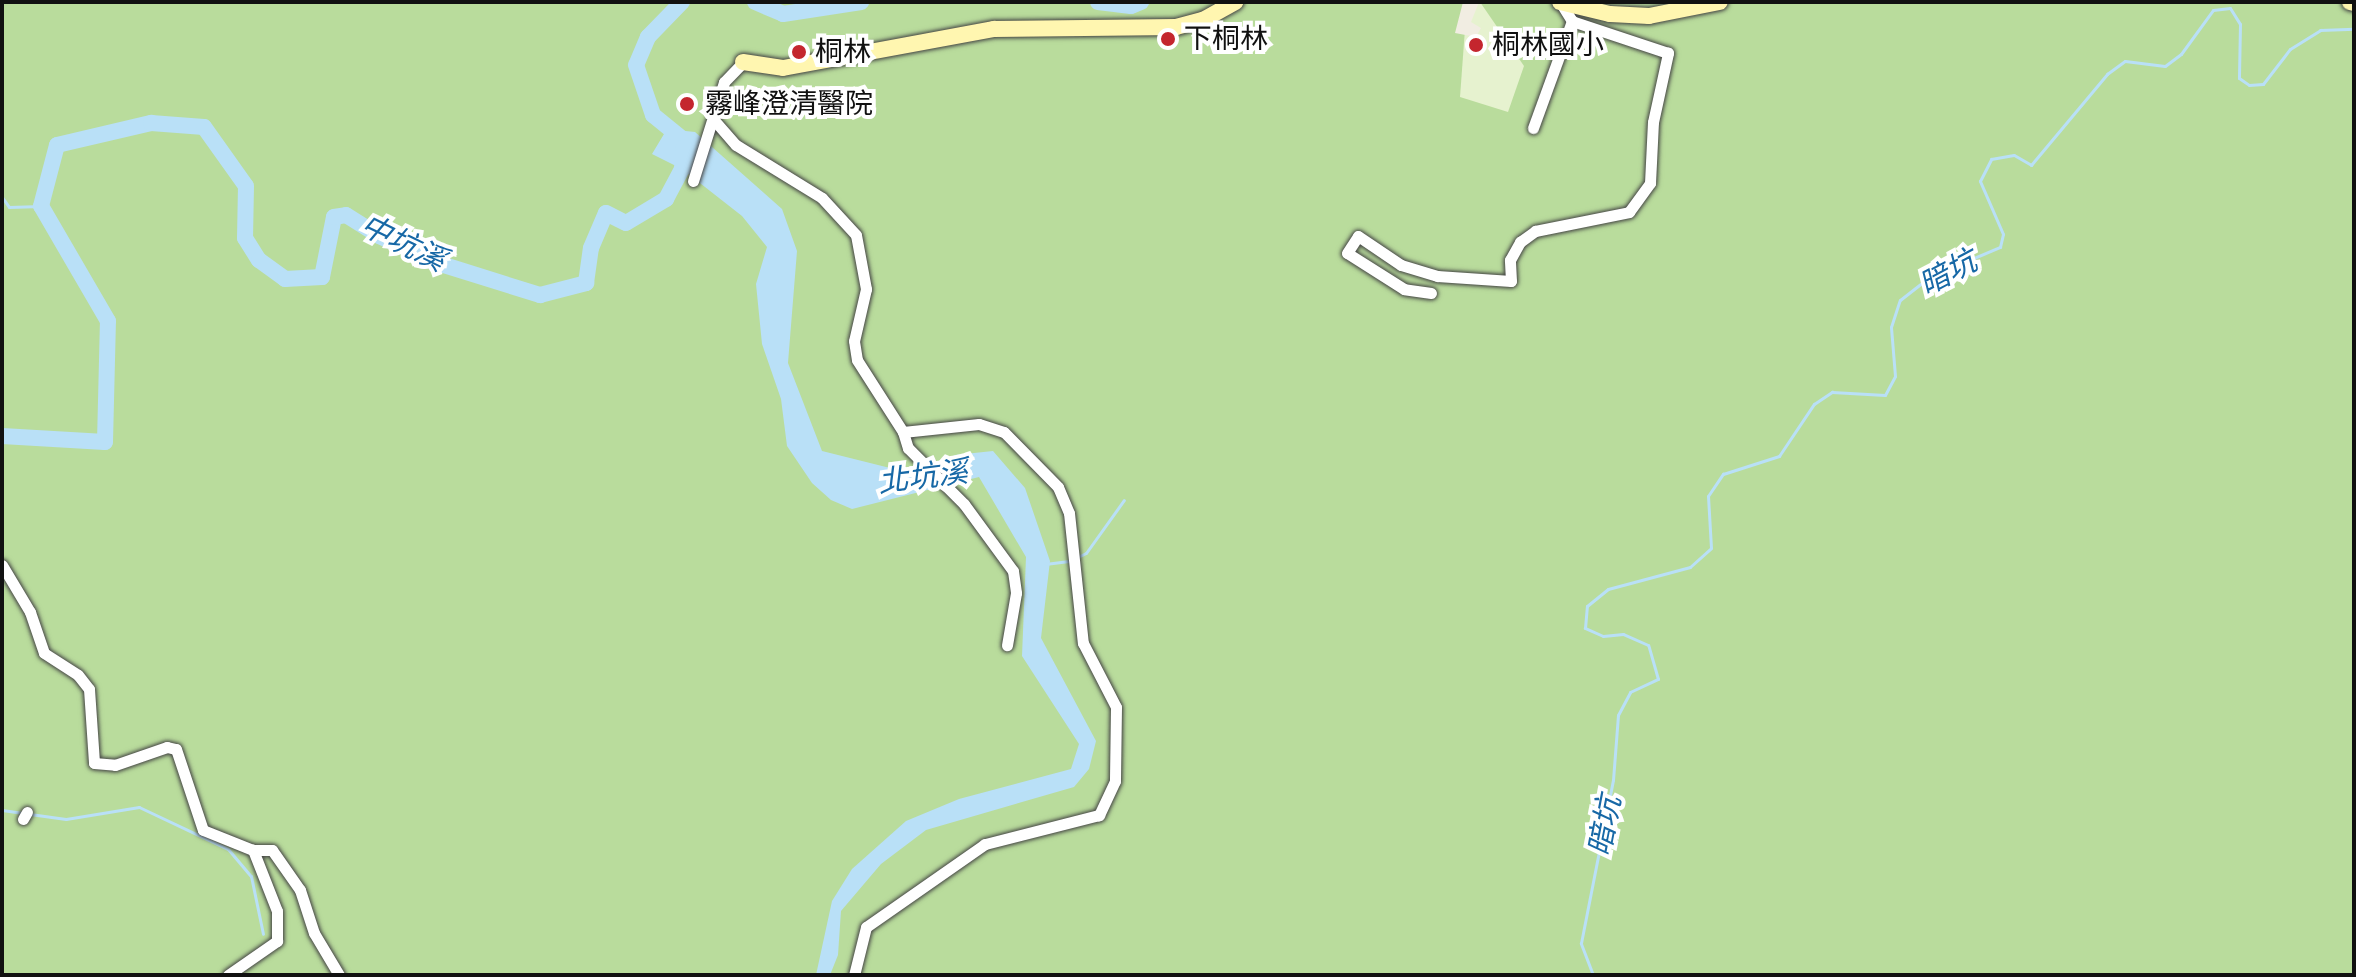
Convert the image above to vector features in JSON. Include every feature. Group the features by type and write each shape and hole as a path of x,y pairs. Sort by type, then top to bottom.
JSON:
{"street":[{"path":"693,181 724,82 743,62 783,68 994,29 1176,27 1203,20 1235,2"},
{"path":"1560,2 1610,14 1649,16 1720,2"},
{"path":"1431,293 1404,289 1347,253 1358,236 1401,265 1437,276 1511,281 1510,260 1520,242 1535,231 1629,212 1644,196 1668,53 1572,21 1560,2"},
{"path":"1533,128 1572,21"},
{"path":"711,125 736,145 822,198 856,235 866,289 854,341 857,360 903,432 908,448 957,496 995,540 1013,571 1016,593 1007,645"},
{"path":"854,975 866,927 985,844 1085,820 1107,806 1115,781 1116,707 1083,643 1069,513 1058,487 1004,432 979,424 903,432"},
{"path":"2,565 30,612 44,653 78,675 89,689 94,763 115,765 167,747 176,749 203,830 253,850 272,850 300,890 314,933 339,975"},
{"path":"228,975 277,941 277,911 253,850"}],"green space":[{"path":"2,2 2354,2 2354,975 2,975"},
{"path":"1467,2 1480,2 1524,66 1508,112 1460,97"}],"shaded area":[{"path":"1463,2 1479,2 1471,22 1481,28 1476,37 1455,33"}],"water":[{"name":"北坑溪","path":"667,129 695,132 782,209 797,251 788,363 822,451 918,475 955,455 993,451 1025,488 1050,561 1041,638 1096,741 1089,769 1074,787 926,830 881,864 841,911 838,955 830,975 816,975 832,901 852,869 906,821 959,799 1071,769 1079,744 1022,656 1026,557 979,477 852,509 831,500 812,483 787,446 781,399 762,344 756,284 767,247 742,216 682,169 652,154"}],"waterway":[{"name":"北坑溪","path":"682,2 648,37 636,65 653,115 683,139"},
{"path":"755,2 783,14 861,2"},
{"path":"1098,2 1131,6 1141,2"},
{"name":"暗坑","path":"1593,975 1581,943 1613,780 1618,715 1630,692 1658,679 1648,645 1623,634 1603,636 1585,628 1587,606 1608,589 1690,567 1711,548 1708,496 1723,474 1779,456 1814,404 1832,392 1885,395 1895,376 1891,327 1900,300 1931,276 2000,247 2003,234 1980,181 1991,159 2014,155 2031,165 2107,74 2125,61 2165,66 2181,54 2213,10 2230,8 2240,24 2239,78 2249,85 2263,84 2290,49 2320,30 2354,29"},
{"name":"中坑溪","path":"2,436 105,442 108,321 41,206 57,145 151,123 204,127 246,186 245,238 259,260 285,279 322,277 334,217 346,215 379,236 444,265 540,295 586,283 591,248 606,213 626,223 666,199 682,169 684,147"},
{"path":"2,197 9,207 41,206"},
{"path":"1076,558 1086,553 1124,500"},
{"path":"1045,564 1069,561"},
{"path":"30,814 66,819 139,807 228,849 251,876 263,934"},
{"path":"2,810 23,813"}],"place":[{"name":"下桐林","path":"1168,39"},
{"name":"桐林國小","path":"1476,45"},
{"name":"桐林","path":"799,52"},
{"name":"霧峰澄清醫院","path":"687,104"}]}
